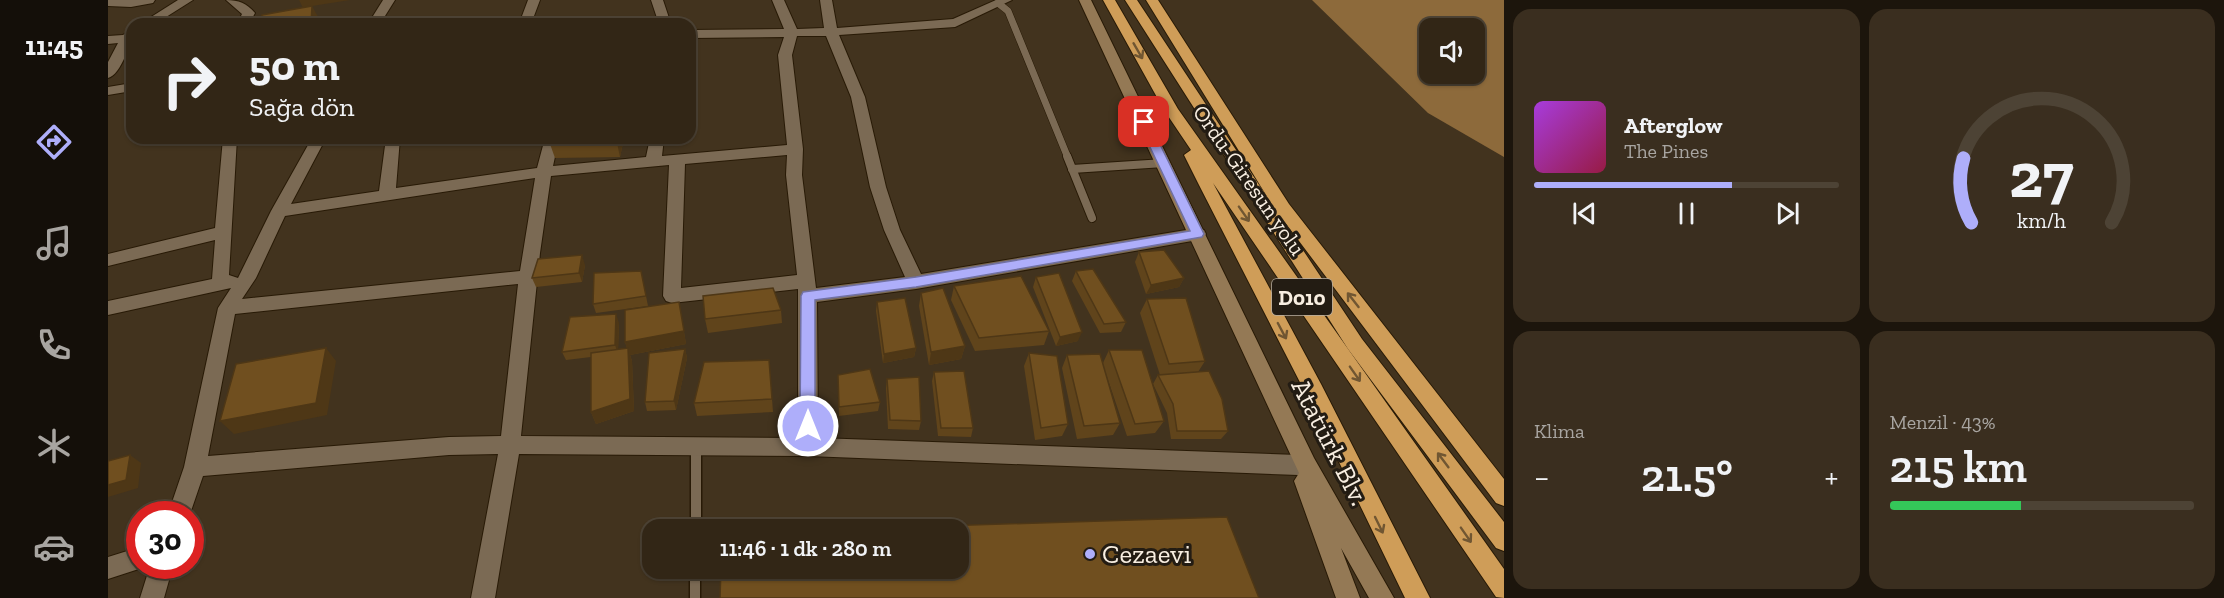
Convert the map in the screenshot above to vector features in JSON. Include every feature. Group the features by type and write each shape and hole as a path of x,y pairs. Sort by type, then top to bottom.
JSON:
{"highway":[{"name":"Ordu-Giresun yolu","path":"1109,0 1172,110 1504,589"},
{"name":"Ordu-Giresun yolu","path":"1131,0 1355,344 1504,540"},
{"path":"1152,0 1283,208"},
{"path":"1194,99 1283,208 1504,496"},
{"path":"1172,110 1225,226 1314,390 1392,552 1418,598"}],"street":[{"path":"108,2 131,3 149,0"},
{"path":"156,18 188,0"},
{"path":"232,0 249,13 246,18"},
{"path":"378,18 389,0"},
{"path":"527,18 534,0"},
{"path":"657,0 663,18"},
{"path":"778,0 792,32 785,55 795,149 794,175 807,289 808,447"},
{"path":"826,0 831,32 858,97 878,188 892,230 916,282"},
{"path":"1085,0 1267,381"},
{"path":"696,34 831,32 955,23 1002,2"},
{"path":"108,40 126,37"},
{"path":"108,74 126,41"},
{"path":"108,91 126,88"},
{"path":"220,283 230,144"},
{"path":"183,501 195,467 227,308 247,278 279,211 316,144"},
{"path":"387,195 392,144"},
{"path":"483,598 510,445 527,277 551,144"},
{"path":"653,161 656,144"},
{"path":"279,211 544,172 795,149"},
{"path":"677,160 672,296 916,282 1198,234"},
{"path":"108,260 223,232"},
{"path":"227,308 527,277"},
{"path":"108,308 247,278"},
{"name":"Atatürk Blv.","path":"1267,381 1348,598"},
{"name":"Atatürk Blv.","path":"1267,381 1306,465 1382,598"},
{"path":"195,467 449,446 510,445 808,447 1299,465"},
{"path":"108,568 126,562"},
{"path":"152,598 158,579"}],"lane":[{"path":"1002,2 1008,11 1092,218"},
{"path":"1072,169 1164,163"},
{"path":"696,446 696,519"},
{"path":"695,598 696,579"}],"shaded area":[{"path":"1312,0 1504,0 1504,157 1428,113"}],"building":[{"path":"312,6 311,18 261,18 262,15"},
{"path":"1164,250 1184,278 1151,285 1139,252"},
{"path":"582,255 579,273 532,278 538,259"},
{"path":"1093,269 1126,322 1104,324 1076,271"},
{"path":"641,271 646,296 593,304 594,273"},
{"path":"1059,273 1082,332 1060,337 1036,277"},
{"path":"1021,276 1049,331 979,338 954,286"},
{"path":"773,288 781,310 705,319 703,296"},
{"path":"943,288 965,346 931,352 921,293"},
{"path":"905,298 916,348 884,354 877,302"},
{"path":"1186,298 1205,361 1169,364 1147,299"},
{"path":"679,302 684,331 625,342 625,310"},
{"path":"616,314 615,345 562,352 570,317"},
{"path":"326,348 316,403 220,421 236,364"},
{"path":"628,348 630,399 591,412 591,353"},
{"path":"685,349 674,401 645,402 649,353"},
{"path":"1109,350 1142,350 1164,421 1135,424"},
{"path":"1029,353 1057,356 1068,424 1041,428"},
{"path":"1100,354 1120,423 1084,426 1067,355"},
{"path":"769,360 772,399 694,403 704,362"},
{"path":"870,369 880,402 839,407 838,375"},
{"path":"964,371 973,428 941,428 934,372"},
{"path":"1209,371 1222,399 1228,431 1177,431 1173,404 1158,375"},
{"path":"919,377 921,421 890,420 887,379"},
{"path":"130,455 126,480 108,485 108,461"},
{"name":"Cezaevi","path":"1227,517 1259,598 720,598 721,579 969,579 969,525"}],"place":[{"name":"Cezaevi","path":"1090,554"}],"route":[{"path":"808,426 808,296 916,282 1198,234 1144,122"}]}
